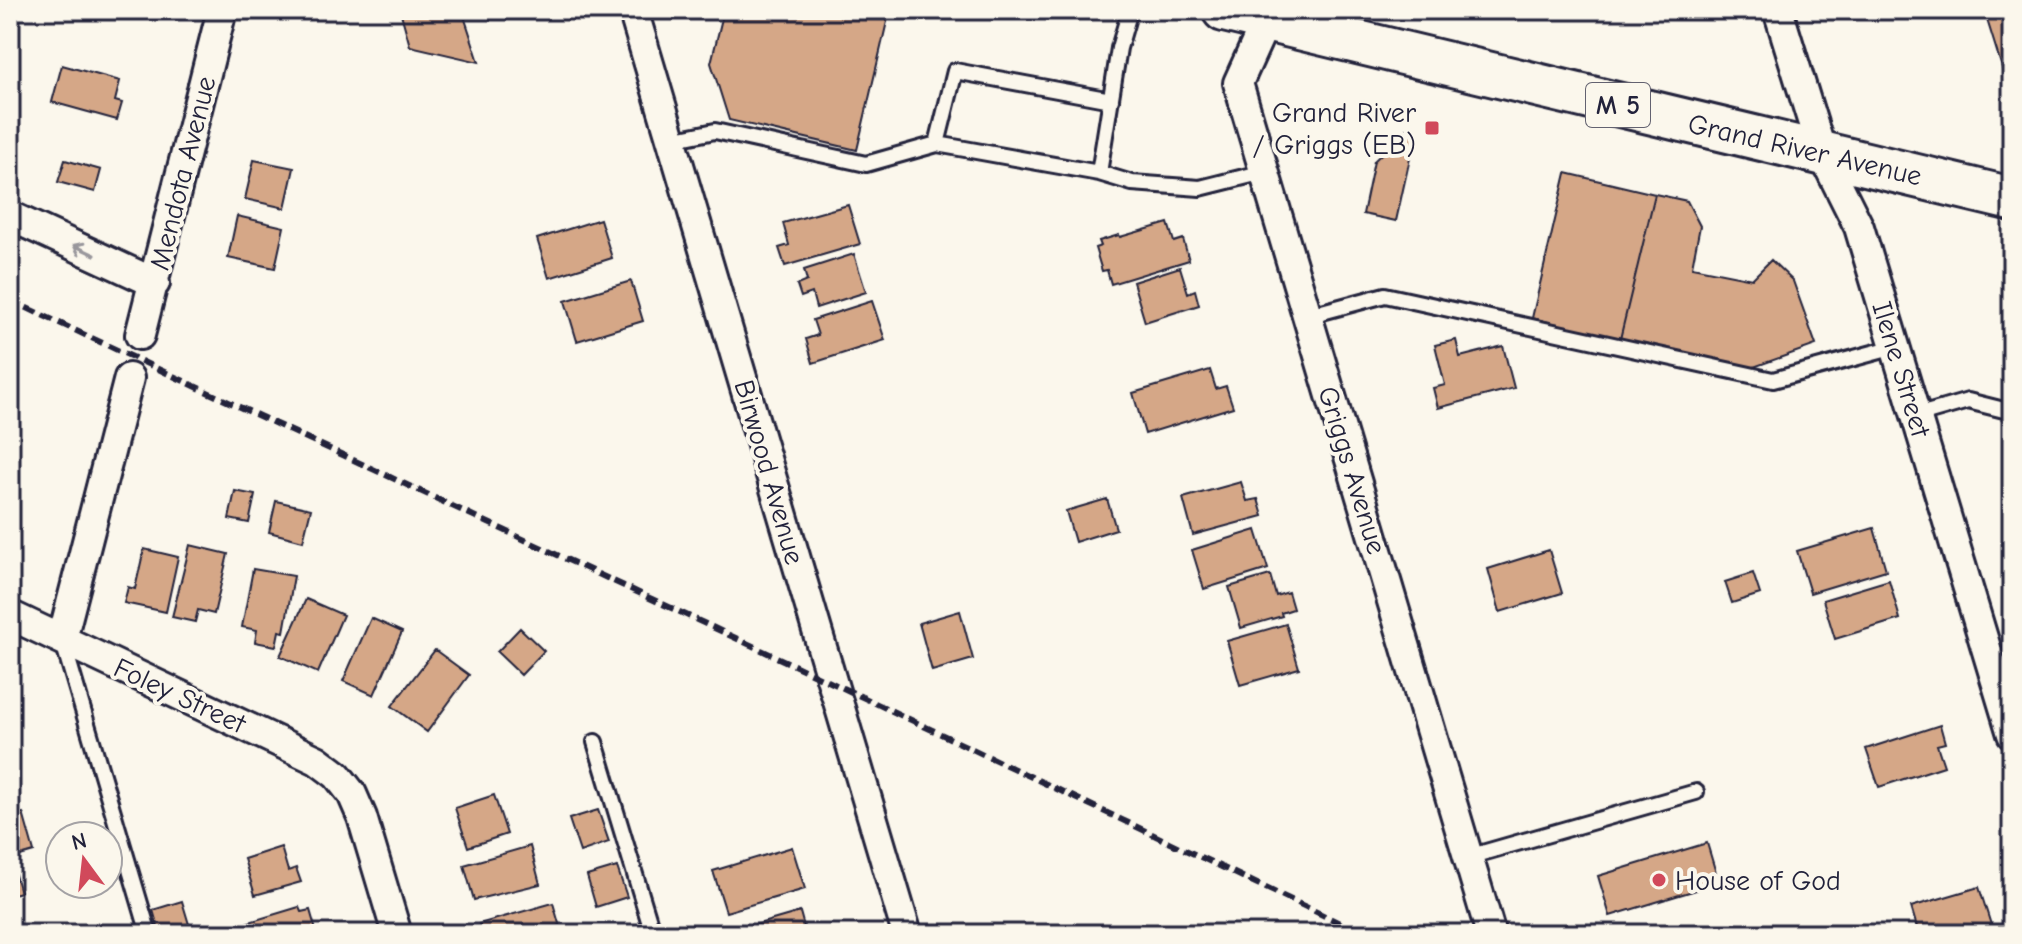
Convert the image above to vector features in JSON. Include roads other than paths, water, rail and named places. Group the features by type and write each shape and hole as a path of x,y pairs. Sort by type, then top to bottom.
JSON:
{"main road":[{"name":"Grand River Avenue","path":"1224,10 1269,15 2012,199"}],"street":[{"name":"Birwood Avenue","path":"633,10 907,934"},
{"name":"Ilene Street","path":"1778,10 1822,153 1859,227 2012,734"},
{"name":"Mendota Avenue","path":"140,335 155,283 216,11"},
{"name":"Griggs Avenue","path":"1269,15 1238,83 1491,934"},
{"path":"10,216 155,283"},
{"path":"62,639 129,378"},
{"name":"Foley Street","path":"10,615 317,760 337,775 352,794 362,817 397,934"}],"lane":[{"path":"1099,173 1119,48 1130,10"},
{"path":"937,144 955,71 1111,100"},
{"path":"671,140 715,131 866,164 937,144 1099,173 1132,183 1200,188 1264,172"},
{"path":"1307,316 1385,295 1773,380 1895,347"},
{"path":"1916,416 1968,401 2012,412"},
{"path":"62,639 149,934"},
{"path":"595,742 653,934"},
{"path":"1468,857 1696,792"}],"railway":[{"path":"10,300 1363,934"}],"place":[{"name":"Grand River / Griggs (EB)","path":"1432,128"},
{"name":"House of God","path":"1659,880"}]}
